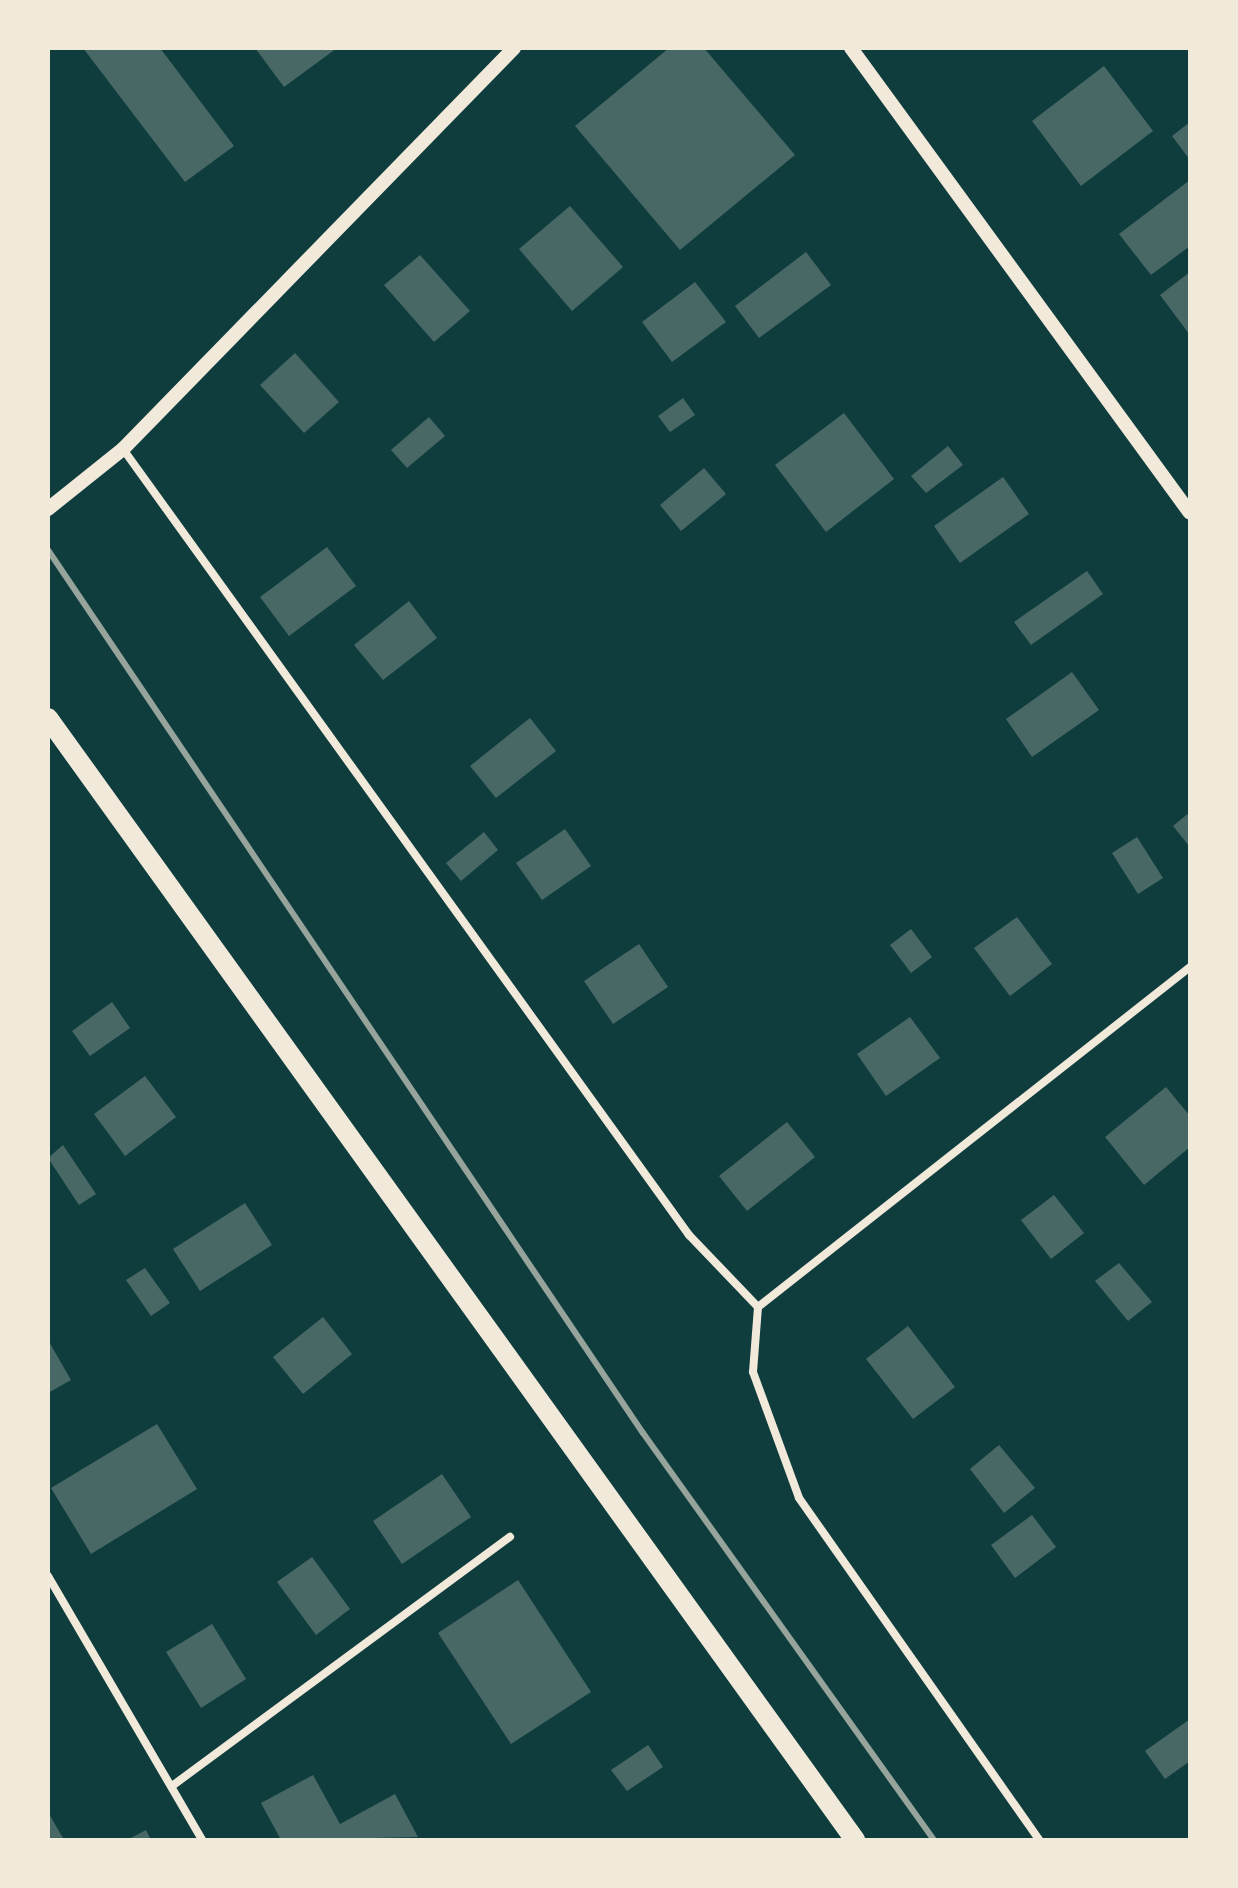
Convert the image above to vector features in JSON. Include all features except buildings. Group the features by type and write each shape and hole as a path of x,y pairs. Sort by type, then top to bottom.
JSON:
{"main road":[{"path":"48,718 855,1840"}],"street":[{"path":"51,500 123,449 514,48"},
{"path":"851,48 1190,513"},
{"path":"123,449 689,1235 758,1307"},
{"path":"1039,1840 799,1498 753,1372 758,1307 1190,967"},
{"path":"172,1786 510,1537"},
{"path":"48,1576 202,1840"}],"railway":[{"path":"48,550 643,1433 934,1840"}]}
